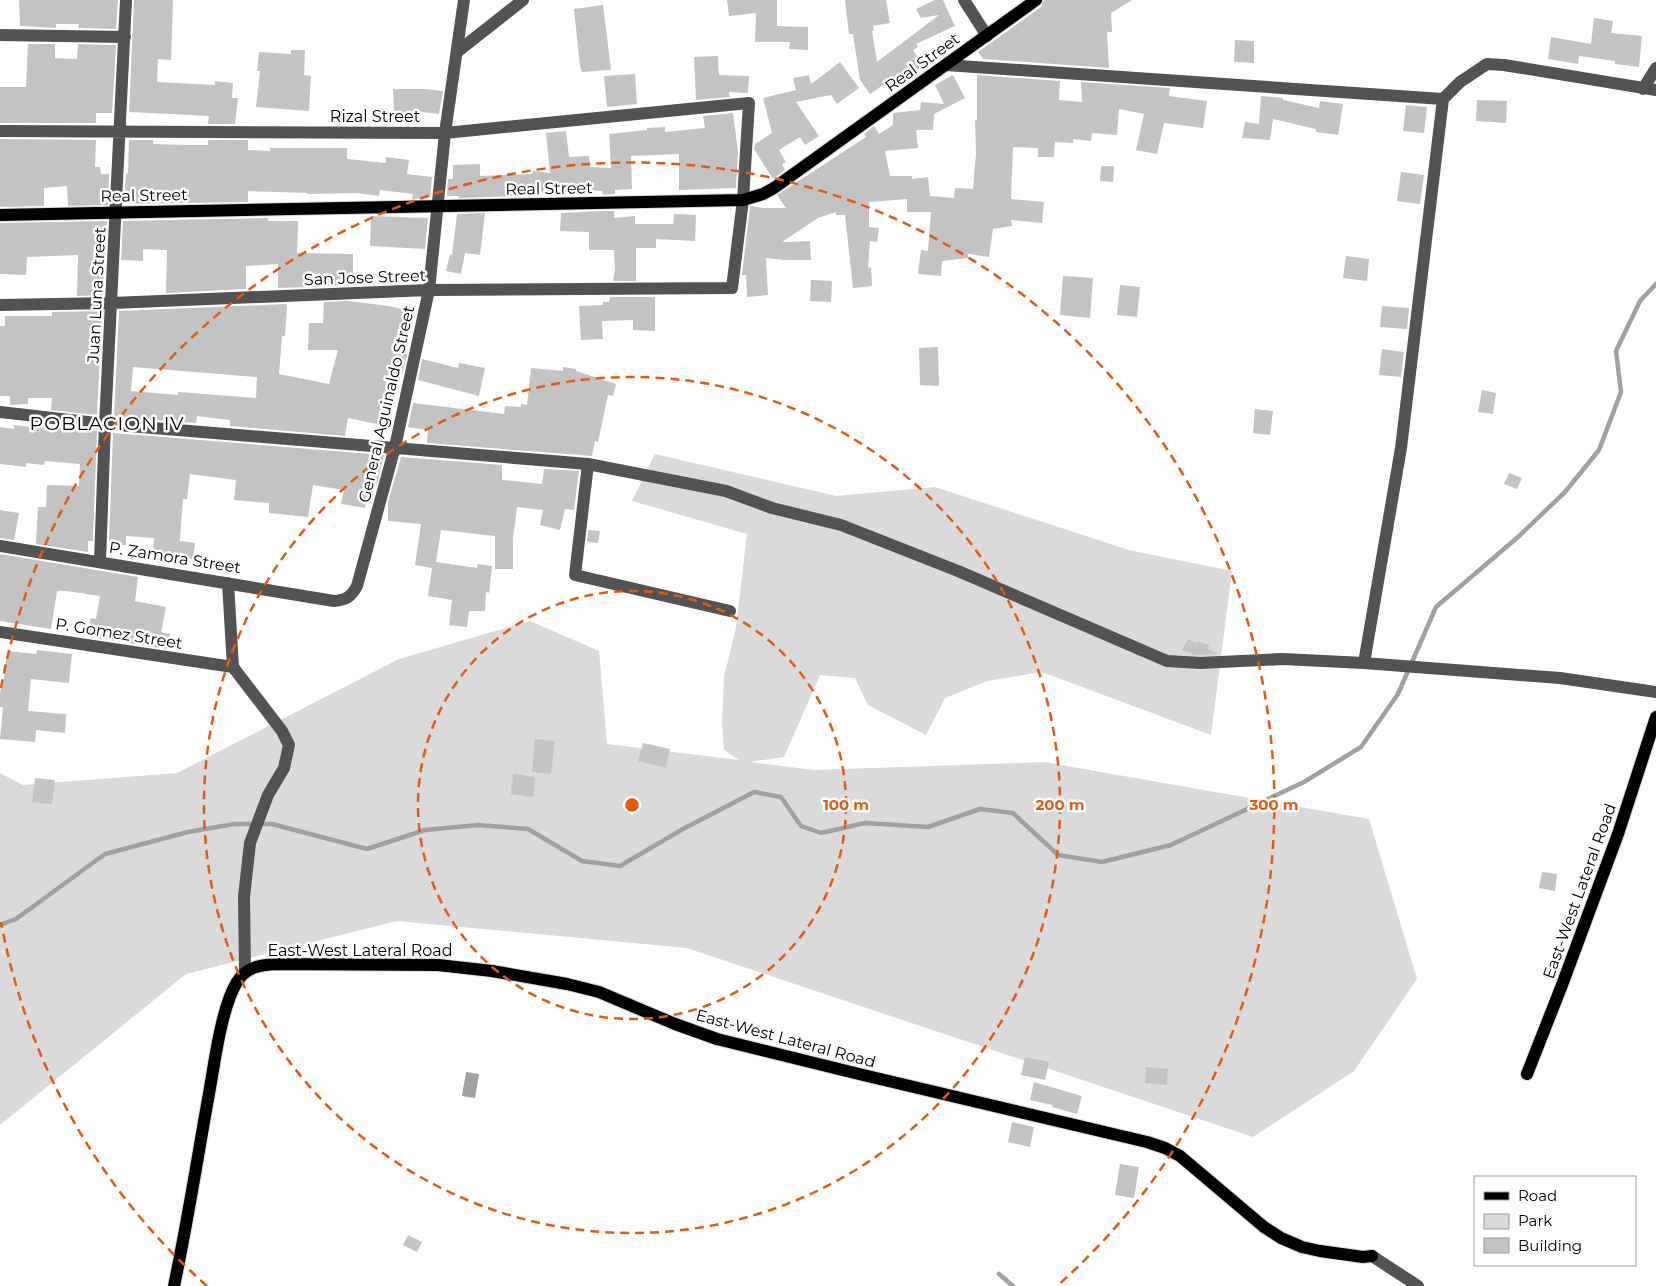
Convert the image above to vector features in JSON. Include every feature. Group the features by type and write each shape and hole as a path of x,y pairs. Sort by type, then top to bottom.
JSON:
{"main road":[{"name":"Real Street","path":"0,215 743,200 763,194 774,188 1036,0"},
{"name":"East-West Lateral Road","path":"1527,1074 1618,834 1656,717"},
{"name":"East-West Lateral Road","path":"246,972 256,966 276,964 419,964 457,966 584,987 716,1039 1147,1142 1165,1148 1180,1156 1264,1227 1281,1238 1302,1247 1320,1251 1363,1257 1372,1256"},
{"path":"174,1286 218,1040 231,995 237,982 246,972"}],"street":[{"name":"Juan Luna Street","path":"100,561 126,0"},
{"name":"General Aguinaldo Street","path":"345,600 352,594 356,586 395,447 429,290 446,133 464,0"},
{"path":"456,52 523,0"},
{"path":"964,0 987,36"},
{"path":"0,35 124,37"},
{"path":"1364,663 1401,448 1443,99 1460,82 1488,64 1656,90"},
{"path":"946,65 1443,99"},
{"path":"1643,89 1656,68"},
{"name":"Rizal Street","path":"0,131 446,133 750,103 743,200"},
{"name":"San Jose Street","path":"0,305 112,303 429,290 732,288 743,200"},
{"path":"0,412 105,424 588,464 726,491 772,508 841,525 958,571 1166,661 1200,663 1283,659 1364,663 1560,678 1656,692"},
{"path":"588,464 575,576 730,611"},
{"name":"P. Zamora Street","path":"0,546 334,600 345,600"},
{"path":"228,583 233,667 282,731 288,745 284,768 268,795 250,843 244,897 246,972"},
{"name":"P. Gomez Street","path":"0,632 233,667"},
{"path":"1372,1256 1418,1286"}],"green space":[{"path":"655,454 836,496 935,487 1129,550 1232,571 1211,735 1042,672 987,681 945,698 926,735 868,705 855,678 820,675 784,757 749,762 814,770 1044,762 1369,819 1417,979 1354,1071 1253,1137 687,948 397,921 186,974 0,1125 0,773 23,785 177,773 399,659 530,621 599,651 607,744 739,760 724,750 722,725 724,677 736,627 747,534 632,501"}],"shaded area":[{"path":"466,1072 479,1074 475,1098 462,1096"}],"building":[{"path":"19,0 118,0 116,29 78,28 79,24 56,24 56,28 20,26"},
{"path":"134,0 173,0 171,60 158,59 157,82 215,85 215,81 233,83 232,98 238,98 235,124 208,124 209,116 129,112"},
{"path":"727,0 777,0 777,26 808,27 808,50 789,49 790,42 755,42 756,13 729,16"},
{"path":"845,0 886,0 890,23 873,26 874,31 872,31 877,62 939,15 921,18 916,9 935,0 943,0 955,26 916,44 918,47 913,50 924,65 909,76 906,72 888,85 886,83 870,94 860,80 853,34 849,34"},
{"path":"1044,0 1132,0 1111,13 1112,32 1107,32 1109,68 983,59 978,52 1041,7"},
{"path":"603,5 611,70 582,72 574,9"},
{"path":"1594,18 1613,21 1611,33 1642,36 1639,67 1615,64 1615,61 1579,56 1578,64 1548,59 1551,37 1591,44"},
{"path":"1235,40 1254,41 1254,63 1234,62"},
{"path":"28,44 55,44 55,58 77,59 78,44 116,45 112,113 96,113 96,123 0,123 0,87 26,87"},
{"path":"291,50 305,50 304,75 311,76 309,111 256,107 260,71 257,71 259,52 291,54"},
{"path":"718,56 719,75 749,76 748,93 729,92 730,97 696,100 694,57"},
{"path":"840,62 859,88 837,104 831,95 796,102 819,136 805,145 800,137 779,150 786,162 782,164 785,170 773,179 754,149 755,144 772,133 763,98 796,90 793,78 809,75 811,84"},
{"path":"635,74 637,104 607,107 604,76"},
{"path":"953,75 965,98 934,114 933,130 916,130 918,148 885,151 890,176 912,176 912,179 928,177 930,196 954,198 955,188 973,189 976,154 977,75 1060,81 1059,100 1082,102 1081,82 1170,88 1169,96 1207,101 1203,128 1164,123 1157,154 1136,150 1144,114 1119,109 1117,135 1092,133 1091,141 1073,139 1073,143 1055,142 1054,157 1038,157 1038,148 1013,147 1011,199 1044,202 1042,223 1011,220 1012,226 993,229 989,257 968,254 968,258 942,261 941,276 918,274 921,250 928,251 931,212 907,212 907,199 869,202 869,227 879,228 877,242 870,241 868,268 871,267 872,286 853,288 845,215 836,215 836,212 818,218 782,242 810,241 811,260 766,258 768,295 747,297 746,275 742,275 750,206 786,208 777,195 866,137 864,134 874,126 879,134 893,125 893,113 920,110 921,102 944,104 935,85"},
{"path":"393,89 443,91 439,114 413,111 413,115 394,115"},
{"path":"1261,96 1283,98 1283,100 1319,108 1320,101 1343,104 1338,135 1316,132 1316,129 1273,119 1270,140 1242,138 1245,122 1259,124"},
{"path":"1477,100 1507,101 1506,123 1476,121"},
{"path":"1406,105 1427,107 1424,133 1403,131"},
{"path":"733,113 738,151 736,188 679,190 679,154 631,156 632,189 615,190 615,194 603,195 602,191 592,190 592,188 566,190 566,195 517,190 517,196 459,198 459,196 447,196 448,179 453,179 453,165 480,164 480,176 532,174 533,171 550,173 546,133 566,131 569,157 589,156 590,167 611,168 609,134 647,130 647,128 665,127 665,132 705,128 703,116"},
{"path":"0,139 96,140 95,167 100,167 101,174 109,174 108,205 68,206 67,186 44,188 44,206 0,207"},
{"path":"129,140 153,140 153,144 208,145 208,140 248,140 248,150 270,151 270,148 347,148 347,159 386,163 386,157 409,160 407,174 432,177 430,198 412,199 413,194 380,190 379,196 358,193 307,194 248,191 248,202 124,204 126,174 128,173"},
{"path":"1101,166 1114,166 1113,182 1100,181"},
{"path":"1401,172 1424,175 1420,204 1397,201"},
{"path":"614,211 614,218 635,216 635,224 673,224 674,214 696,215 695,241 656,239 656,248 636,248 636,281 613,281 615,269 614,250 589,250 589,232 560,231 561,213"},
{"path":"485,213 480,255 465,253 461,274 446,271 450,254 452,255 457,214"},
{"path":"371,216 428,218 425,249 370,246"},
{"path":"268,218 268,221 298,221 297,253 353,254 353,279 336,280 336,286 278,288 278,264 246,266 246,289 166,293 167,250 143,249 143,261 121,260 123,221"},
{"path":"107,221 103,295 77,296 78,255 27,257 26,275 0,274 0,223"},
{"path":"1346,256 1369,259 1367,281 1343,278"},
{"path":"1063,276 1093,278 1090,318 1060,315"},
{"path":"811,280 832,281 831,302 810,301"},
{"path":"1120,285 1140,287 1137,317 1117,315"},
{"path":"610,297 655,297 655,331 633,330 633,320 602,321 603,339 581,340 579,306 603,305 603,302 609,302"},
{"path":"348,301 389,306 410,311 402,347 407,348 405,354 407,354 402,375 393,401 388,399 382,425 348,418 345,436 230,426 230,420 197,416 196,423 114,417 119,311 287,304 285,336 282,336 279,374 329,384 338,350 308,350 309,323 323,323 324,302","holes":["133,367 257,377 256,398 178,392 178,395 131,391"]},
{"path":"1382,306 1409,308 1407,329 1380,327"},
{"path":"102,311 97,415 51,410 52,398 28,398 28,404 10,405 10,396 0,396 0,326 5,326 5,316 52,316 52,312"},
{"path":"938,347 939,386 920,385 919,348"},
{"path":"1382,349 1404,352 1401,377 1379,375"},
{"path":"422,359 458,368 459,363 485,368 479,396 418,380"},
{"path":"563,367 576,369 576,371 616,384 613,396 608,395 598,442 595,441 592,456 427,443 428,430 408,427 413,403 504,414 505,406 521,407 521,404 527,405 531,368 563,371"},
{"path":"1482,390 1496,393 1493,414 1478,412"},
{"path":"1255,409 1273,411 1270,435 1253,433"},
{"path":"14,425 49,429 49,426 97,431 93,541 88,541 88,552 36,544 38,507 46,507 47,485 79,486 80,464 45,461 44,465 26,463 26,467 0,464 0,427 14,429"},
{"path":"113,433 384,455 377,484 369,483 365,508 341,504 344,490 313,485 308,517 269,513 269,503 234,500 236,480 190,474 187,499 183,499 180,541 195,543 193,559 167,557 166,563 153,562 154,538 126,536 126,545 114,545 114,542 109,542"},
{"path":"401,457 502,465 502,480 542,484 544,469 579,471 574,510 565,509 560,530 540,525 543,510 517,507 513,538 513,569 495,569 495,536 441,530 436,562 477,568 478,564 492,566 489,593 486,592 485,611 469,611 467,627 449,625 452,600 428,596 432,568 415,565 421,524 388,521 388,502"},
{"path":"1509,473 1522,478 1517,489 1504,484"},
{"path":"0,510 19,513 14,540 0,538"},
{"path":"588,530 600,531 598,543 587,542"},
{"path":"0,554 138,577 135,601 166,607 161,632 170,634 167,649 87,636 91,618 96,619 100,596 57,591 51,629 0,621"},
{"path":"1188,639 1196,643 1197,641 1209,645 1208,649 1218,654 1195,655 1182,650"},
{"path":"37,650 72,654 69,683 31,679 28,711 66,714 65,733 36,730 35,742 0,739 3,707 0,707 0,694 1,686 3,687 7,651 36,654"},
{"path":"535,739 555,741 551,774 532,772"},
{"path":"643,743 670,749 666,768 638,761"},
{"path":"513,774 535,777 533,797 511,794"},
{"path":"35,778 55,780 52,804 32,802"},
{"path":"1542,872 1557,874 1555,891 1539,888"},
{"path":"1025,1057 1049,1062 1045,1080 1021,1075"},
{"path":"1146,1067 1168,1069 1167,1085 1145,1083"},
{"path":"1034,1082 1082,1096 1077,1114 1052,1107 1053,1105 1030,1100"},
{"path":"1012,1122 1034,1127 1030,1147 1008,1142"},
{"path":"1120,1164 1139,1167 1134,1198 1115,1195"},
{"path":"408,1235 422,1242 417,1252 403,1245"}],"waterway":[{"path":"0,925 16,919 105,854 188,832 234,824 272,824 367,849 425,830 478,825 528,829 582,861 620,866 683,829 754,792 781,797 801,826 821,833 865,823 928,827 980,809 1013,813 1058,855 1102,862 1171,845 1304,782 1361,747 1398,694 1436,607 1518,537 1565,492 1599,450 1621,392 1616,351 1640,301 1656,284"},
{"path":"999,1274 1013,1286"}],"district":[{"name":"POBLACION IV","path":"107,423"}]}
